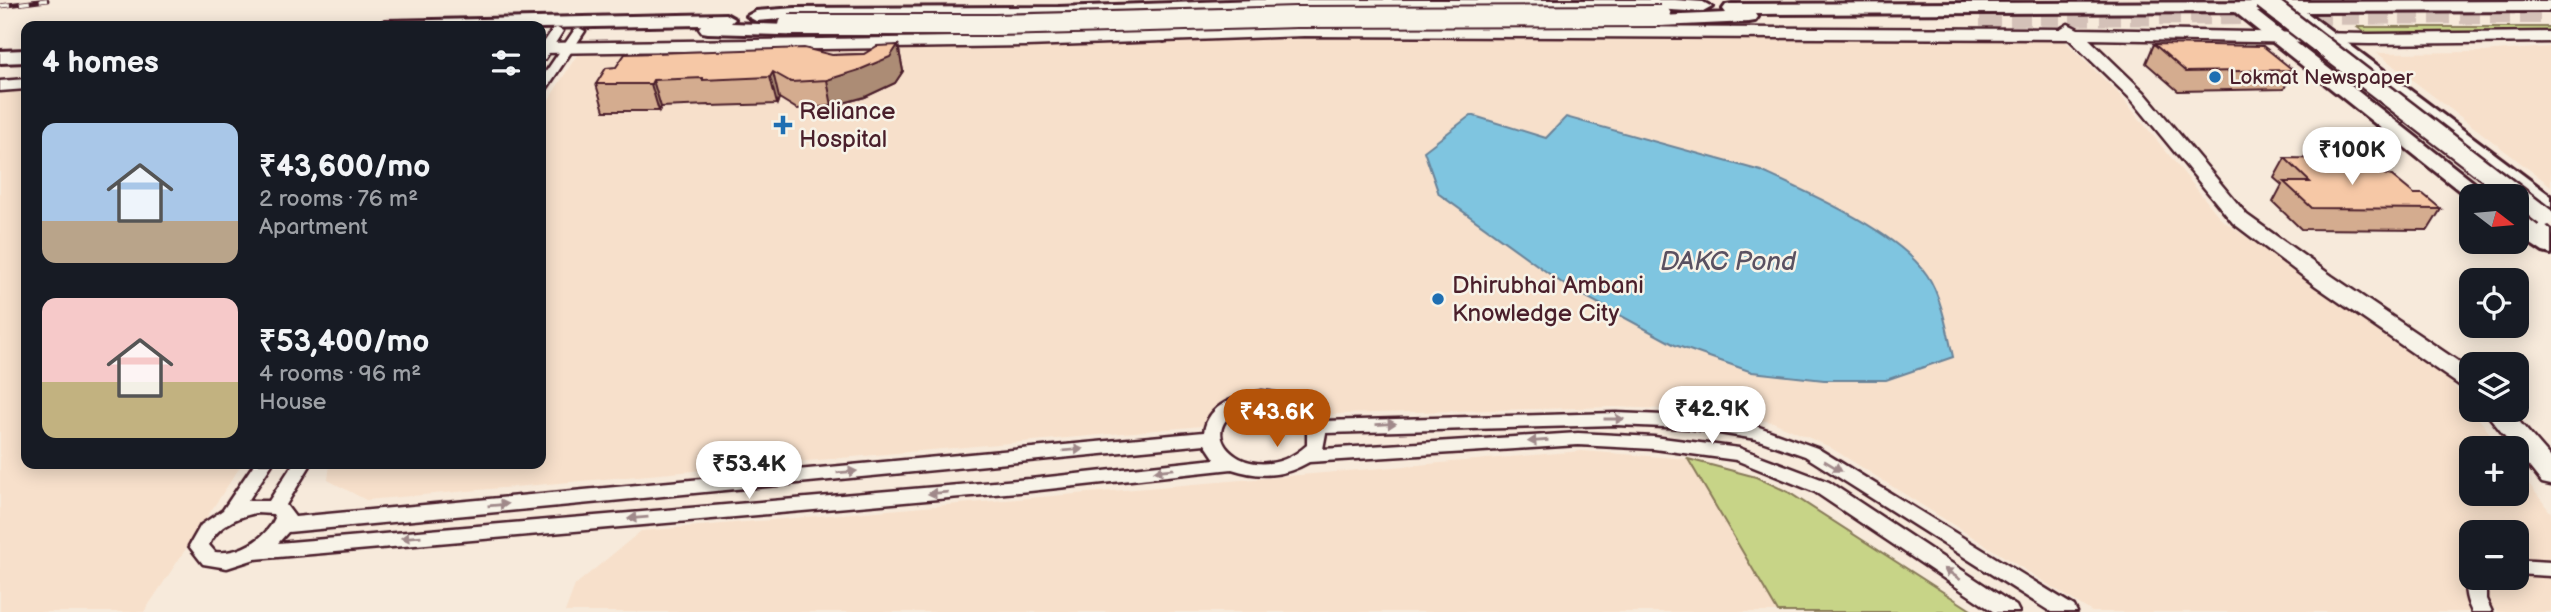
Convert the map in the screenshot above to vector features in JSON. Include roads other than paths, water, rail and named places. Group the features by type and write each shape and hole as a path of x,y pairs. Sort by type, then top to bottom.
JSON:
{"main road":[{"path":"2096,8 2167,0"},
{"path":"2343,0 2411,6"},
{"path":"2244,4 2268,30 2465,184"},
{"path":"546,25 791,22 1031,24 1296,16 1746,13 2244,4 2288,7 2551,6"},
{"path":"2288,7 2356,58 2534,216 2551,247"},
{"path":"546,43 579,31 711,24 989,31 1143,18 1163,23 1664,22 1746,13 1809,23 2268,30"},
{"path":"1776,17 1980,16"},
{"path":"2322,33 2330,24 2551,23"},
{"path":"0,49 21,47"},
{"path":"0,57 21,56"}],"street":[{"path":"2263,0 2534,216 2551,242"},
{"path":"2244,4 2483,184"},
{"path":"546,43 567,48 1143,18"},
{"path":"1163,23 1304,32 2068,29 2138,96 2240,219 2324,281 2459,373"},
{"path":"2268,30 2370,39 2551,37"},
{"path":"546,80 579,31"},
{"path":"2356,58 2356,47 2370,39"},
{"path":"0,86 21,84"},
{"path":"260,469 230,513 202,538 199,546 201,553 218,560 252,552 1030,485 1232,463 1263,470 1295,464 1307,456 1318,437 1318,427 1304,408 1291,401 1262,397 1248,399 1224,410 1216,418 1211,437 1222,456 1232,463"},
{"path":"1318,427 1616,419 1688,422 1759,433 1811,452 2067,612"},
{"path":"2506,422 2551,475"},
{"path":"284,525 1211,437"},
{"path":"1307,456 1578,439 1654,443 1739,454 1822,487 2009,612"},
{"path":"275,507 299,469"},
{"path":"230,513 256,506 275,507 282,511 285,517 284,525 272,540 252,552"},
{"path":"2529,568 2551,569"},
{"path":"2476,590 2476,599 2482,612"}],"water":[{"name":"DAKC Pond","path":"1471,115 1546,138 1566,117 1761,171 1827,202 1874,229 1914,259 1932,283 1953,357 1886,380 1824,380 1752,372 1675,345 1566,286 1439,194 1424,151"}],"tunnel":[{"path":"1980,16 2551,14"}],"railway":[{"path":"0,6 47,0"}],"place":[{"name":"Lokmat Newspaper","path":"2215,77"},
{"name":"Reliance Hospital","path":"783,125"},
{"name":"Dhirubhai Ambani Knowledge City","path":"1438,299"}]}
